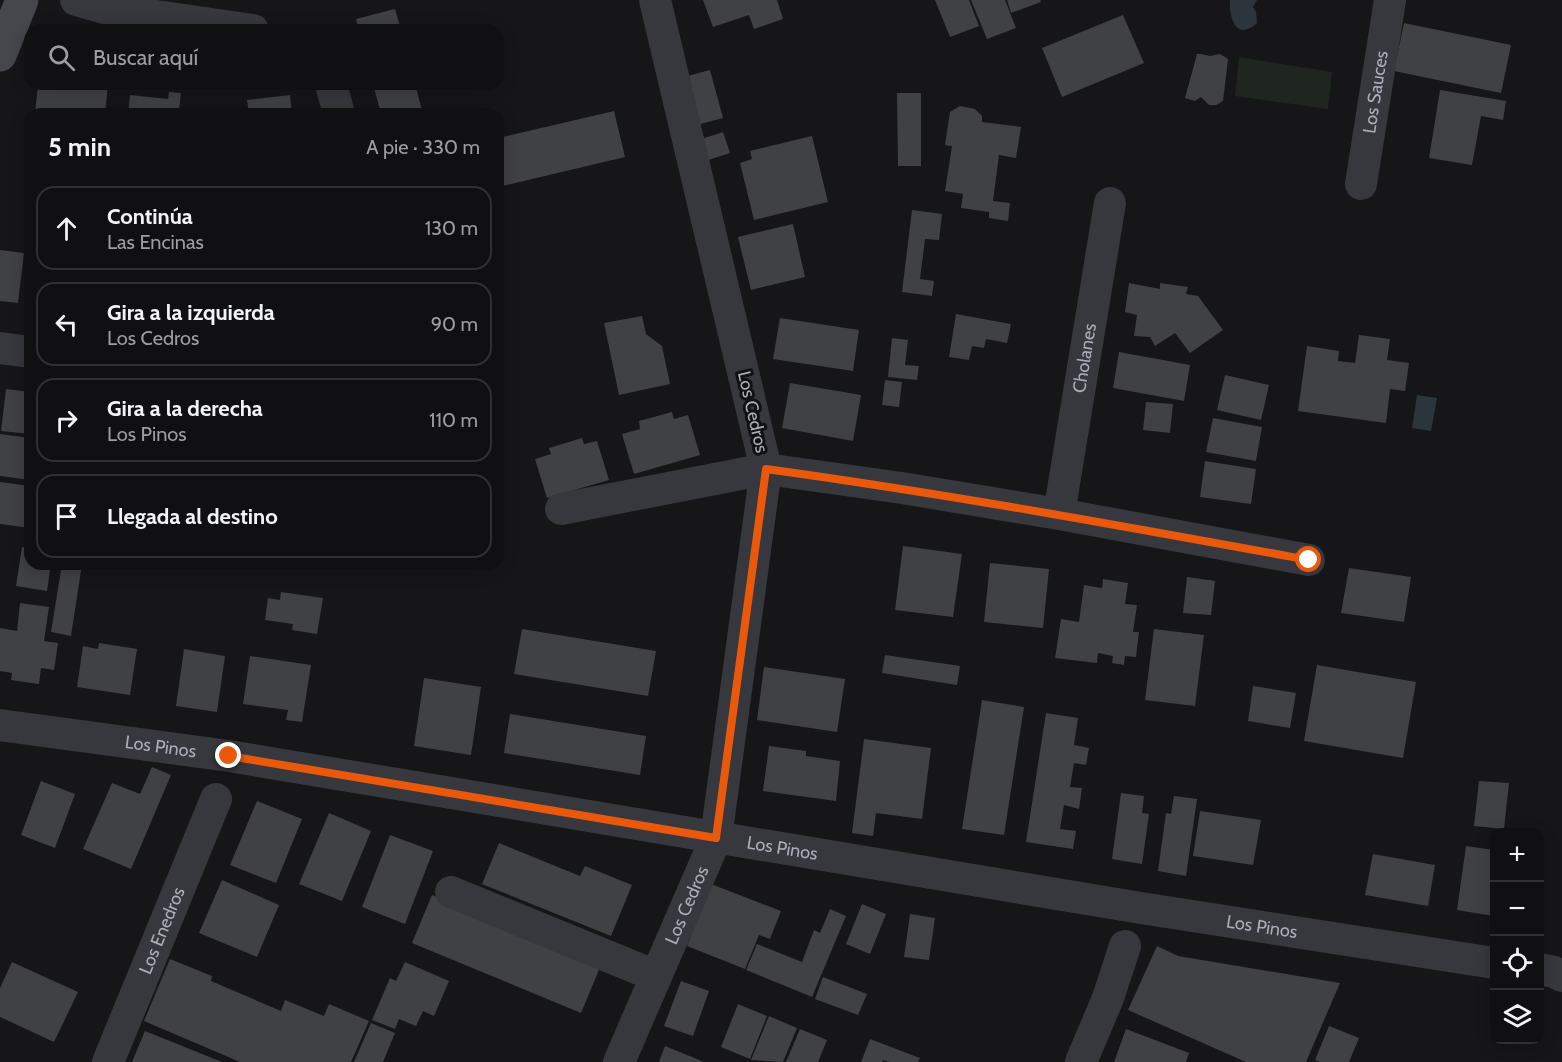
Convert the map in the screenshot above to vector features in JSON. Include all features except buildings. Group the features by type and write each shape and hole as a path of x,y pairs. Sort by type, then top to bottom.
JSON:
{"street":[{"path":"0,55 22,0"},
{"path":"76,0 107,9 211,24"},
{"name":"Los Cedros","path":"619,1062 716,838 766,469 655,0"},
{"name":"Los Sauces","path":"1360,184 1390,0"},
{"path":"333,90 337,108"},
{"name":"Cholanes","path":"1059,514 1110,203"},
{"path":"0,348 24,351"},
{"path":"561,509 766,469 902,488 1059,514 1309,560"},
{"name":"Los Pinos","path":"0,725 229,756 1141,908 1490,962"},
{"name":"Los Enedros","path":"108,1062 216,799"},
{"path":"451,892 656,976"},
{"path":"1081,1062 1108,998 1125,946"},
{"path":"1544,970 1562,976"}],"shaded area":[{"path":"1230,0 1257,0 1253,7 1257,23 1244,30 1239,29 1231,14"},
{"path":"1239,57 1332,72 1328,109 1235,96"},
{"path":"1417,395 1437,398 1431,431 1412,428"}],"route":[{"path":"229,756 716,838 766,469 902,488 1059,514 1309,560"}]}
